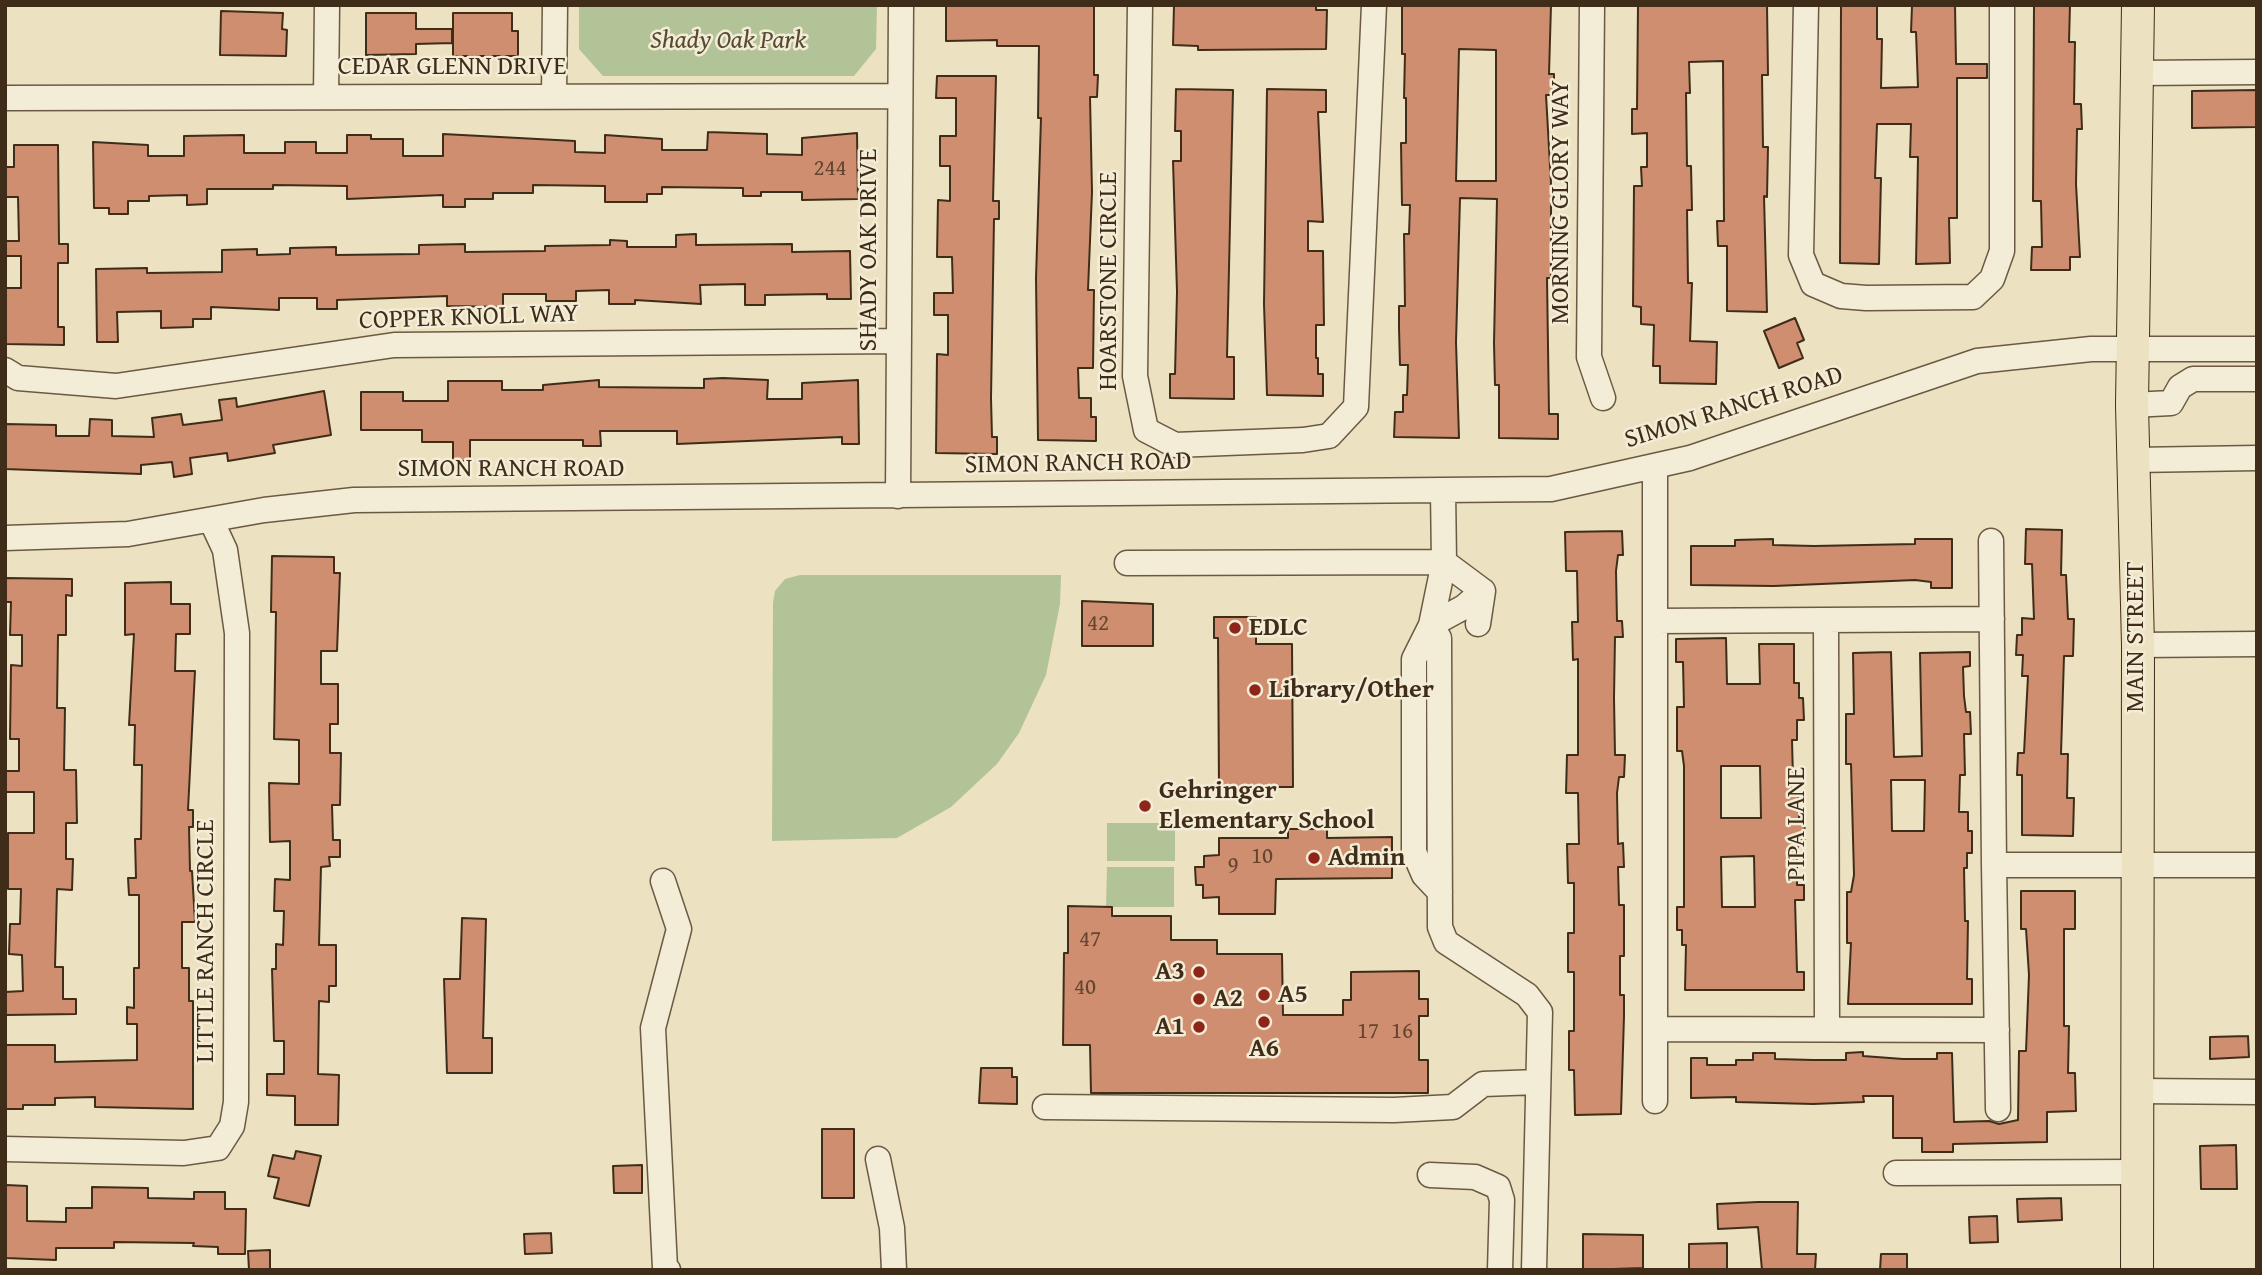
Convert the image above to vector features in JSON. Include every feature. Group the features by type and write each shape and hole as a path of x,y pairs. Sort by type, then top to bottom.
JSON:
{"main road":[{"name":"MAIN STREET","path":"2137,1270 2138,645 2132,405 2138,5"}],"street":[{"path":"326,97 327,5"},
{"path":"554,96 555,5"},
{"name":"SHADY OAK DRIVE","path":"898,496 901,5"},
{"name":"HOARSTONE CIRCLE","path":"1140,5 1135,376 1146,430 1175,445 1303,440 1329,436 1356,407 1374,5"},
{"name":"MORNING GLORY WAY","path":"1592,5 1589,357 1603,398"},
{"path":"1806,5 1801,255 1813,284 1841,296 1866,299 1973,297 1992,279 2002,251 2002,5"},
{"path":"2137,73 2257,72"},
{"name":"CEDAR GLENN DRIVE","path":"5,98 899,96"},
{"name":"COPPER KNOLL WAY","path":"5,370 18,378 116,387 394,345 899,341"},
{"name":"SIMON RANCH ROAD","path":"5,538 128,534 354,500 1551,489 1655,468 1978,360 2091,349 2257,349"},
{"path":"2132,405 2171,403 2180,387 2193,379 2257,379"},
{"path":"2134,460 2257,458"},
{"path":"1655,468 1655,1101"},
{"path":"1443,490 1444,562 1431,625 1439,638 1440,927 1446,942 1480,968 1527,995 1541,1012 1534,1270"},
{"name":"LITTLE RANCH CIRCLE","path":"5,1149 184,1153 218,1148 232,1126 236,1088 237,633 225,550 211,520"},
{"path":"1991,541 1998,1109"},
{"path":"1127,563 1444,562 1483,591"},
{"path":"1478,624 1483,591"},
{"path":"1431,625 1464,607 1483,591"},
{"path":"1655,621 1992,619"},
{"name":"PIPA LANE","path":"1826,620 1827,1028"},
{"path":"2138,645 2257,644"},
{"path":"1994,864 2257,865"},
{"path":"663,881 679,929 653,1028 665,1269"},
{"path":"1655,1029 1997,1030"},
{"path":"1045,1107 1394,1110 1453,1107 1483,1084 1538,1082"},
{"path":"2139,1091 2257,1092"},
{"path":"878,1159 892,1228 894,1270"},
{"path":"1896,1173 2138,1172"},
{"path":"1430,1175 1475,1177 1497,1187 1502,1200 1500,1270"}],"green space":[{"name":"Shady Oak Park","path":"579,5 877,5 876,49 854,76 603,76 579,49"},
{"path":"800,575 1061,575 1060,604 1046,675 1019,733 997,764 951,807 897,838 772,841 773,603 775,591 785,579"},
{"path":"1107,823 1175,823 1175,861 1107,861"},
{"path":"1107,867 1174,867 1174,907 1106,907"}],"building":[{"path":"946,5 1094,5 1094,75 1098,75 1097,97 1090,97 1092,192 1088,290 1094,290 1093,368 1078,368 1079,398 1091,398 1091,417 1096,417 1096,441 1038,440 1036,278 1041,118 1038,118 1039,46 997,46 997,40 946,41"},
{"path":"1174,5 1316,5 1316,10 1327,10 1326,49 1198,50 1198,46 1173,45"},
{"path":"1402,5 1551,5 1549,74 1554,74 1554,95 1546,95 1551,183 1551,278 1547,278 1549,414 1558,414 1558,439 1499,438 1499,385 1495,385 1494,343 1497,199 1460,198 1456,342 1459,438 1394,437 1395,412 1403,412 1403,395 1407,395 1408,365 1400,365 1399,328 1399,306 1405,306 1404,234 1409,234 1410,205 1402,205 1401,143 1406,143 1406,98 1405,54 1402,54","holes":["1459,49 1496,50 1496,181 1456,181"]},
{"path":"1638,5 1767,5 1768,75 1762,75 1763,147 1768,147 1767,197 1764,196 1767,312 1727,311 1727,246 1718,246 1717,221 1724,221 1723,61 1689,62 1690,93 1686,93 1687,166 1691,166 1692,210 1687,210 1688,283 1692,283 1690,341 1717,342 1716,384 1660,383 1660,366 1653,366 1654,325 1641,324 1641,307 1633,306 1634,186 1642,186 1641,167 1647,167 1647,133 1632,134 1632,109 1637,109"},
{"path":"1841,5 1877,5 1877,39 1882,39 1881,88 1918,87 1916,32 1911,32 1912,6 1955,5 1956,64 1987,64 1987,78 1957,78 1957,218 1949,218 1950,263 1916,264 1918,157 1910,157 1911,124 1877,124 1875,178 1881,178 1879,264 1840,263"},
{"path":"2034,5 2070,5 2069,42 2075,42 2074,104 2081,104 2082,129 2077,129 2076,184 2080,257 2070,257 2070,270 2031,270 2032,247 2042,247 2041,201 2033,201"},
{"path":"221,11 283,13 282,29 287,30 286,56 220,55"},
{"path":"366,13 416,13 416,29 452,29 452,43 416,44 416,54 366,55"},
{"path":"453,13 512,13 512,31 518,31 518,56 453,56"},
{"path":"937,76 996,76 993,201 999,201 999,219 994,219 991,398 992,437 997,437 997,454 936,453 937,354 948,355 948,315 934,315 934,293 953,293 952,257 937,257 938,200 950,201 950,166 940,166 940,136 956,136 956,98 936,98"},
{"path":"1176,89 1233,90 1227,357 1234,357 1234,399 1170,398 1170,374 1175,374 1177,292 1173,161 1181,161 1181,131 1175,131"},
{"path":"1267,89 1326,90 1326,112 1318,112 1323,222 1308,221 1308,251 1323,251 1324,325 1316,325 1316,358 1318,374 1323,374 1323,396 1267,395 1264,304"},
{"path":"2257,90 2257,127 2192,128 2192,91"},
{"path":"708,132 767,134 767,154 802,155 802,138 857,133 858,199 802,200 802,192 761,192 761,196 743,196 743,188 662,187 662,194 647,194 647,202 605,202 605,186 533,185 533,193 493,193 493,199 465,199 465,207 443,207 443,195 347,199 347,186 273,185 273,189 207,189 207,204 187,205 187,195 149,196 149,201 128,201 128,214 109,214 109,208 94,208 93,142 148,145 148,156 184,156 184,136 244,135 244,153 285,153 285,142 316,142 316,153 347,153 347,135 371,135 371,139 403,139 403,156 443,156 443,134 575,141 575,152 605,153 605,135 662,139 662,150 707,150"},
{"path":"14,145 58,145 59,244 68,244 68,263 58,263 58,327 64,327 64,345 5,344 5,288 21,288 21,256 5,256 5,241 19,241 18,197 5,197 5,167 14,167"},
{"path":"696,234 696,245 792,244 792,252 850,251 851,299 827,299 827,294 765,295 765,305 745,305 745,284 700,285 701,304 635,300 635,304 609,304 609,290 576,291 576,301 546,301 546,294 503,294 503,307 447,306 447,296 337,300 337,309 317,309 317,298 279,298 279,310 211,307 211,319 193,319 193,327 161,328 161,311 117,312 118,342 97,342 96,269 147,268 147,273 222,272 222,250 257,249 257,255 290,254 290,248 336,247 336,255 419,254 419,245 465,244 465,252 545,251 545,246 610,245 610,240 627,241 627,247 676,247 676,235"},
{"path":"1795,318 1804,340 1797,343 1803,358 1779,368 1764,331"},
{"path":"704,379 768,380 767,399 802,399 802,383 858,380 859,444 842,444 842,437 677,444 677,431 600,431 601,446 583,446 583,440 470,440 470,461 453,461 453,442 422,442 422,430 361,430 361,392 403,392 403,401 448,401 448,381 502,381 502,390 543,390 543,385 599,380 599,387 704,388"},
{"path":"324,391 331,435 273,445 275,453 228,461 227,453 190,458 192,474 174,477 172,462 141,465 141,474 5,469 5,424 56,425 56,436 89,436 90,419 112,420 112,436 154,437 152,418 181,414 183,425 222,420 219,400 236,398 237,407"},
{"path":"2026,529 2062,530 2061,575 2066,575 2068,619 2074,619 2073,656 2064,656 2061,754 2068,754 2067,798 2074,798 2073,836 2022,835 2022,775 2017,775 2018,753 2024,753 2028,676 2022,676 2023,655 2016,655 2017,635 2022,635 2022,618 2034,619 2032,564 2025,564"},
{"path":"1622,531 1623,555 1618,555 1616,571 1617,621 1622,621 1623,637 1615,637 1614,698 1615,755 1625,755 1624,777 1619,777 1617,793 1618,844 1623,843 1624,867 1618,867 1619,905 1624,905 1624,956 1620,956 1620,995 1624,995 1621,1114 1575,1115 1574,1070 1569,1070 1569,1031 1574,1031 1574,972 1568,972 1568,933 1574,933 1574,883 1568,883 1567,844 1579,844 1578,793 1566,793 1567,755 1578,755 1578,659 1573,660 1572,622 1578,622 1577,571 1566,571 1565,532"},
{"path":"1773,539 1773,545 1814,546 1915,544 1915,539 1952,539 1952,588 1931,588 1931,582 1915,580 1774,586 1691,585 1691,546 1735,546 1735,540"},
{"path":"272,556 334,557 334,573 340,573 337,651 321,651 321,684 338,684 338,724 330,724 330,753 341,753 340,805 332,805 333,840 340,840 340,857 329,857 330,866 321,867 319,945 336,945 336,986 329,986 329,1002 319,1001 318,1074 339,1075 338,1125 295,1125 295,1096 267,1095 267,1074 284,1074 284,1041 274,1041 272,969 276,969 276,944 283,945 284,911 274,911 275,879 290,880 290,841 270,842 269,783 299,784 299,740 274,739 276,612 271,612"},
{"path":"6,578 72,579 72,596 66,595 66,635 58,635 57,708 65,708 64,770 76,770 77,823 66,823 66,859 73,859 72,890 57,889 55,967 63,967 63,999 76,999 76,1014 6,1015 5,992 23,991 22,955 9,954 10,924 20,924 21,889 8,889 8,833 34,833 34,792 6,792 5,771 19,771 19,739 10,739 11,665 22,666 22,635 10,635 11,602 6,602"},
{"path":"171,582 171,604 190,604 190,634 176,634 175,671 195,671 188,810 193,810 193,827 189,827 195,922 182,922 182,968 189,968 189,1001 193,1001 193,1109 95,1107 95,1097 55,1098 55,1105 23,1105 23,1109 5,1109 5,1045 55,1045 55,1062 137,1060 137,1024 127,1024 127,1007 134,1008 134,968 139,968 139,895 129,895 128,878 136,878 135,839 141,839 142,765 134,765 135,725 129,725 134,634 125,635 125,583"},
{"path":"1082,601 1153,604 1153,646 1082,646"},
{"path":"1214,617 1256,617 1256,644 1292,644 1293,787 1219,787 1218,638 1214,638"},
{"path":"1726,638 1727,684 1760,684 1759,644 1794,644 1794,683 1799,683 1804,720 1797,720 1797,740 1792,740 1793,778 1798,778 1799,817 1804,817 1805,840 1799,840 1797,885 1804,885 1804,900 1795,900 1797,972 1804,972 1804,990 1685,990 1686,945 1682,945 1682,930 1677,930 1677,907 1684,907 1684,766 1682,751 1677,751 1677,707 1684,707 1683,662 1676,662 1676,639","holes":["1721,766 1760,766 1761,818 1721,818","1754,856 1755,907 1722,907 1721,857"]},
{"path":"1891,652 1894,757 1922,756 1920,653 1970,652 1970,666 1963,667 1964,696 1966,712 1970,712 1971,734 1964,734 1965,775 1960,775 1959,812 1968,812 1968,831 1972,831 1972,853 1967,853 1967,868 1964,868 1965,921 1968,921 1967,979 1972,979 1972,1004 1848,1004 1851,943 1847,943 1847,892 1851,892 1854,875 1851,764 1846,764 1846,714 1854,714 1853,653","holes":["1891,780 1925,780 1924,831 1892,831"]},
{"path":"1288,829 1327,829 1327,838 1392,837 1392,878 1276,879 1275,914 1219,914 1219,897 1203,898 1203,885 1196,885 1195,867 1204,867 1204,856 1219,855 1219,838 1288,838"},
{"path":"2021,891 2075,891 2075,929 2064,929 2064,1026 2069,1026 2068,1073 2075,1073 2076,1111 2047,1112 2047,1142 1953,1144 1953,1152 1922,1152 1922,1138 1893,1138 1893,1096 1863,1096 1864,1102 1813,1104 1736,1102 1736,1097 1691,1098 1691,1058 1707,1058 1707,1065 1736,1065 1736,1060 1753,1060 1753,1053 1775,1053 1775,1059 1846,1060 1846,1053 1863,1052 1863,1056 1903,1059 1937,1059 1937,1053 1952,1053 1954,1122 1989,1121 1999,1124 2018,1120 2019,1051 2026,1051 2029,975 2026,929 2021,929"},
{"path":"1068,906 1112,907 1112,916 1171,916 1171,940 1217,940 1217,954 1282,954 1283,1015 1343,1015 1343,1000 1351,1000 1351,972 1419,971 1419,999 1428,999 1428,1016 1419,1016 1419,1060 1428,1060 1428,1093 1091,1093 1090,1045 1063,1045 1064,953 1068,953"},
{"path":"462,918 486,919 483,1038 492,1038 492,1073 447,1073 444,979 460,979"},
{"path":"2248,1036 2249,1057 2210,1059 2210,1037"},
{"path":"981,1068 1012,1068 1012,1077 1017,1077 1017,1104 979,1103"},
{"path":"822,1129 854,1129 854,1198 822,1198"},
{"path":"2236,1145 2237,1189 2201,1189 2200,1146"},
{"path":"296,1151 321,1156 309,1206 274,1198 279,1178 268,1176 273,1155 294,1159"},
{"path":"642,1165 642,1193 614,1193 613,1166"},
{"path":"6,1185 27,1186 27,1221 66,1222 66,1208 92,1208 92,1187 148,1188 148,1198 194,1199 194,1192 225,1192 225,1209 246,1209 245,1254 218,1254 218,1247 193,1246 194,1243 114,1242 114,1248 56,1248 56,1260 5,1258"},
{"path":"2061,1198 2062,1220 2018,1222 2017,1199"},
{"path":"1798,1202 1797,1254 1816,1254 1815,1270 1762,1270 1758,1227 1718,1229 1717,1204"},
{"path":"1997,1216 1998,1242 1970,1243 1969,1217"},
{"path":"551,1233 552,1253 525,1254 524,1234"},
{"path":"1583,1234 1643,1235 1643,1268 1583,1270"},
{"path":"1727,1243 1727,1270 1689,1270 1689,1244"},
{"path":"270,1250 270,1270 249,1270 248,1251"},
{"path":"1881,1254 1907,1254 1907,1270 1880,1270"}],"place":[{"name":"EDLC","path":"1235,628"},
{"name":"Library/Other","path":"1255,690"},
{"name":"Gehringer Elementary School","path":"1145,806"},
{"name":"Admin","path":"1314,858"},
{"name":"A3","path":"1199,972"},
{"name":"A5","path":"1264,995"},
{"name":"A2","path":"1199,999"},
{"name":"A6","path":"1264,1022"},
{"name":"A1","path":"1199,1027"}]}
